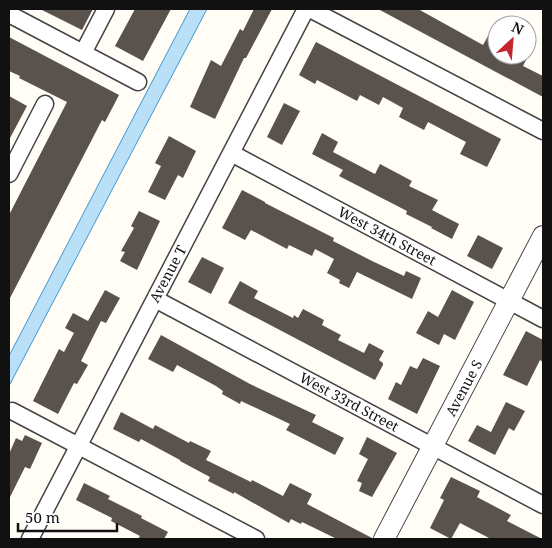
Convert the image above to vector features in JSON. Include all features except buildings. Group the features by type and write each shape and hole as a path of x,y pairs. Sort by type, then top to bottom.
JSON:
{"street":[{"path":"83,53 106,9"},
{"name":"Avenue T","path":"30,539 306,9"},
{"path":"310,9 543,131"},
{"path":"9,14 138,82"},
{"path":"11,166 45,104"},
{"name":"West 34th Street","path":"231,153 543,319"},
{"name":"Avenue S","path":"384,539 543,236"},
{"name":"West 33rd Street","path":"154,300 543,505"},
{"path":"12,411 256,539"}],"water":[{"path":"190,9 207,9 9,386 9,356"}]}
